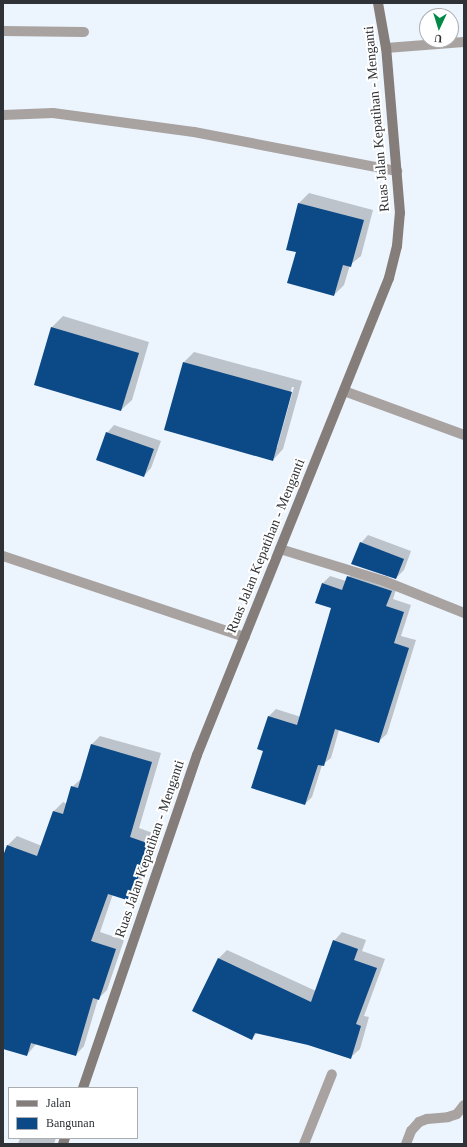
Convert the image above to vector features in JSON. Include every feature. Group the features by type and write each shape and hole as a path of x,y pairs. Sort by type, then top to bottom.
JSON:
{"main road":[{"name":"Ruas Jalan Kepatihan - Menganti","path":"83,1087 197,755 389,278 397,246 400,213 386,48 378,3"}],"street":[{"path":"3,31 84,32"},
{"path":"386,48 464,42"},
{"path":"3,115 54,113 194,132 291,152 397,170"},
{"path":"344,391 464,434"},
{"path":"280,549 384,581 464,613"},
{"path":"3,556 245,637"},
{"path":"304,1144 332,1074"},
{"path":"406,1144 411,1131 418,1122 457,1114 464,1105"}],"building":[{"path":"298,203 364,220 351,267 343,265 334,296 287,283 296,252 286,250"},
{"path":"51,327 139,353 121,411 34,385"},
{"path":"183,362 292,392 273,461 164,430"},
{"path":"106,432 154,449 144,477 96,460"},
{"path":"360,542 404,559 396,579 351,564"},
{"path":"347,576 392,591 386,606 404,612 394,643 409,648 379,743 335,729 324,766 318,765 305,805 251,788 263,751 257,749 268,716 297,725 331,608 315,603 322,583 342,590"},
{"path":"91,744 152,762 130,837 150,844 130,901 108,894 91,941 116,949 99,1000 93,998 76,1056 31,1043 27,1056 3,1049 3,856 7,845 37,856 53,811 63,814 71,786 78,788"},
{"path":"333,940 358,949 354,960 377,968 356,1024 361,1026 351,1059 308,1045 255,1033 252,1040 192,1011 218,958 311,1002"}]}
